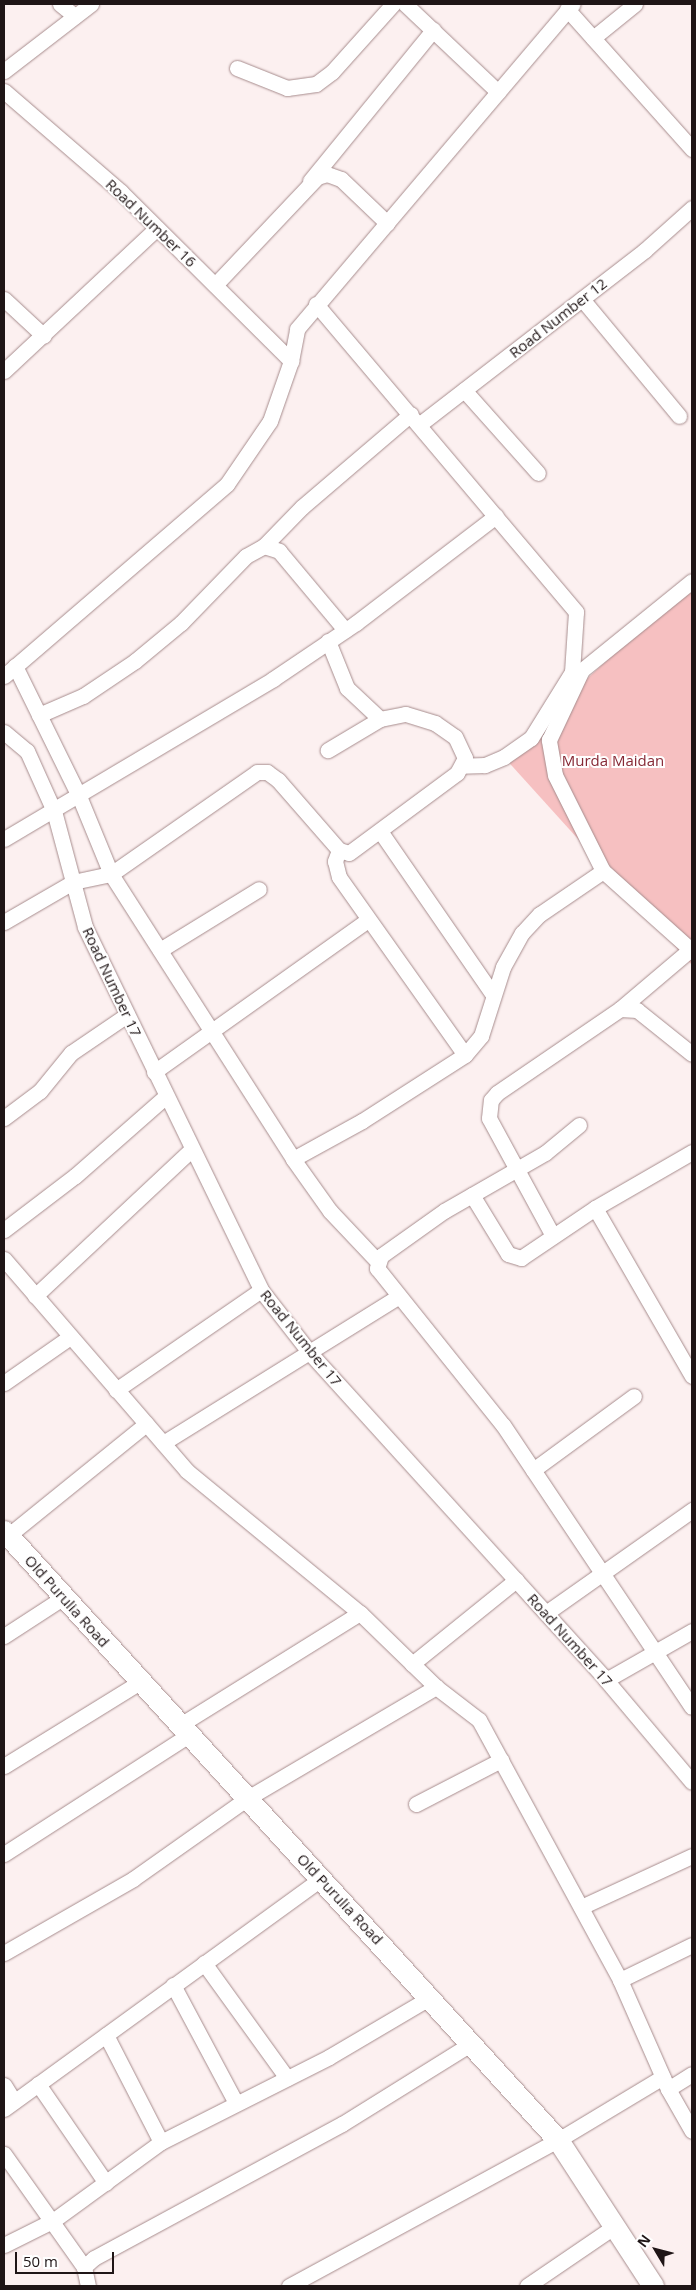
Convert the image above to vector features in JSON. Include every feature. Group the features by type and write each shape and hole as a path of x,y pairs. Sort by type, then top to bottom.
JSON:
{"main road":[{"name":"Old Purulia Road","path":"5,1535 64,1597 246,1799 432,1997 558,2140 612,2228 653,2286"}],"street":[{"path":"60,4 75,16"},
{"path":"4,71 91,4"},
{"path":"238,68 287,88 316,84 332,72 393,4"},
{"path":"404,4 498,92"},
{"path":"593,38 634,4"},
{"path":"692,149 593,38 570,6 316,304 297,329 291,361 270,421 227,484 9,671 39,715 79,796 111,874 292,1159 330,1211 378,1262 378,1274 399,1296 503,1425 692,1707"},
{"path":"215,285 306,186 433,30"},
{"name":"Road Number 16","path":"4,91 157,228 291,361"},
{"path":"306,186 327,174 341,179 387,223"},
{"name":"Road Number 12","path":"39,715 83,696 135,661 181,623 246,556 264,546 302,507 416,419 464,390 582,299 692,208"},
{"path":"4,372 157,228"},
{"path":"4,299 44,336"},
{"path":"582,299 679,416"},
{"path":"4,922 73,882 111,874 261,772 278,780 339,850 349,853 462,766 485,765 504,757 531,738 572,672 577,641 576,612 416,419 316,304"},
{"path":"464,390 538,473"},
{"path":"4,839 167,745 345,630 496,516"},
{"path":"264,546 279,551 345,630"},
{"path":"553,1236 489,1118 491,1100 521,1074 620,1009 691,949 603,872 555,775 549,740 582,670 692,581"},
{"path":"328,641 347,688 380,719"},
{"path":"328,750 380,719 405,714 435,723 464,750 462,766"},
{"name":"Road Number 17","path":"4,732 27,751 54,811 85,928 261,1290 310,1353 546,1612 692,1782"},
{"path":"380,831 493,995"},
{"path":"339,850 335,861 339,877 465,1055"},
{"path":"292,1159 378,1111 465,1055 481,1036 503,967 534,920 603,872"},
{"path":"160,950 259,889"},
{"path":"154,1072 212,1033 368,920"},
{"path":"620,1009 637,1010 692,1054"},
{"path":"4,1118 40,1091 71,1053 127,1015"},
{"path":"4,1230 75,1176 166,1096"},
{"path":"378,1262 444,1211 517,1169 579,1125"},
{"path":"35,1296 192,1149"},
{"path":"472,1195 512,1258 521,1258 596,1208 692,1152"},
{"path":"596,1208 687,1353 692,1376"},
{"path":"4,1259 187,1470 360,1613 436,1687 479,1720 620,1980 665,2083 692,2131"},
{"path":"116,1390 261,1290"},
{"path":"163,1443 399,1296"},
{"path":"4,1383 70,1337"},
{"path":"533,1470 634,1396"},
{"path":"5,1535 146,1424"},
{"path":"546,1612 692,1510"},
{"path":"412,1664 516,1580"},
{"path":"4,1636 64,1597"},
{"path":"4,1854 184,1730 360,1613"},
{"path":"606,1680 692,1631"},
{"path":"4,1766 140,1682"},
{"path":"4,1953 133,1879 246,1799 436,1687"},
{"path":"416,1804 501,1760"},
{"path":"581,1907 692,1856"},
{"path":"4,2085 9,2105 321,1879"},
{"path":"620,1980 692,1945"},
{"path":"204,1963 287,2078"},
{"path":"173,1985 236,2103"},
{"path":"4,2245 54,2220 161,2142 287,2078 432,1997"},
{"path":"106,2035 161,2142"},
{"path":"84,2267 94,2258 342,2124 472,2043"},
{"path":"289,2286 665,2083 692,2074"},
{"path":"38,2084 106,2183"},
{"path":"4,2154 54,2220 84,2267 88,2286"},
{"path":"527,2286 612,2228"}],"green space":[{"name":"Murda Maidan","path":"692,582 692,965 503,756"}]}
